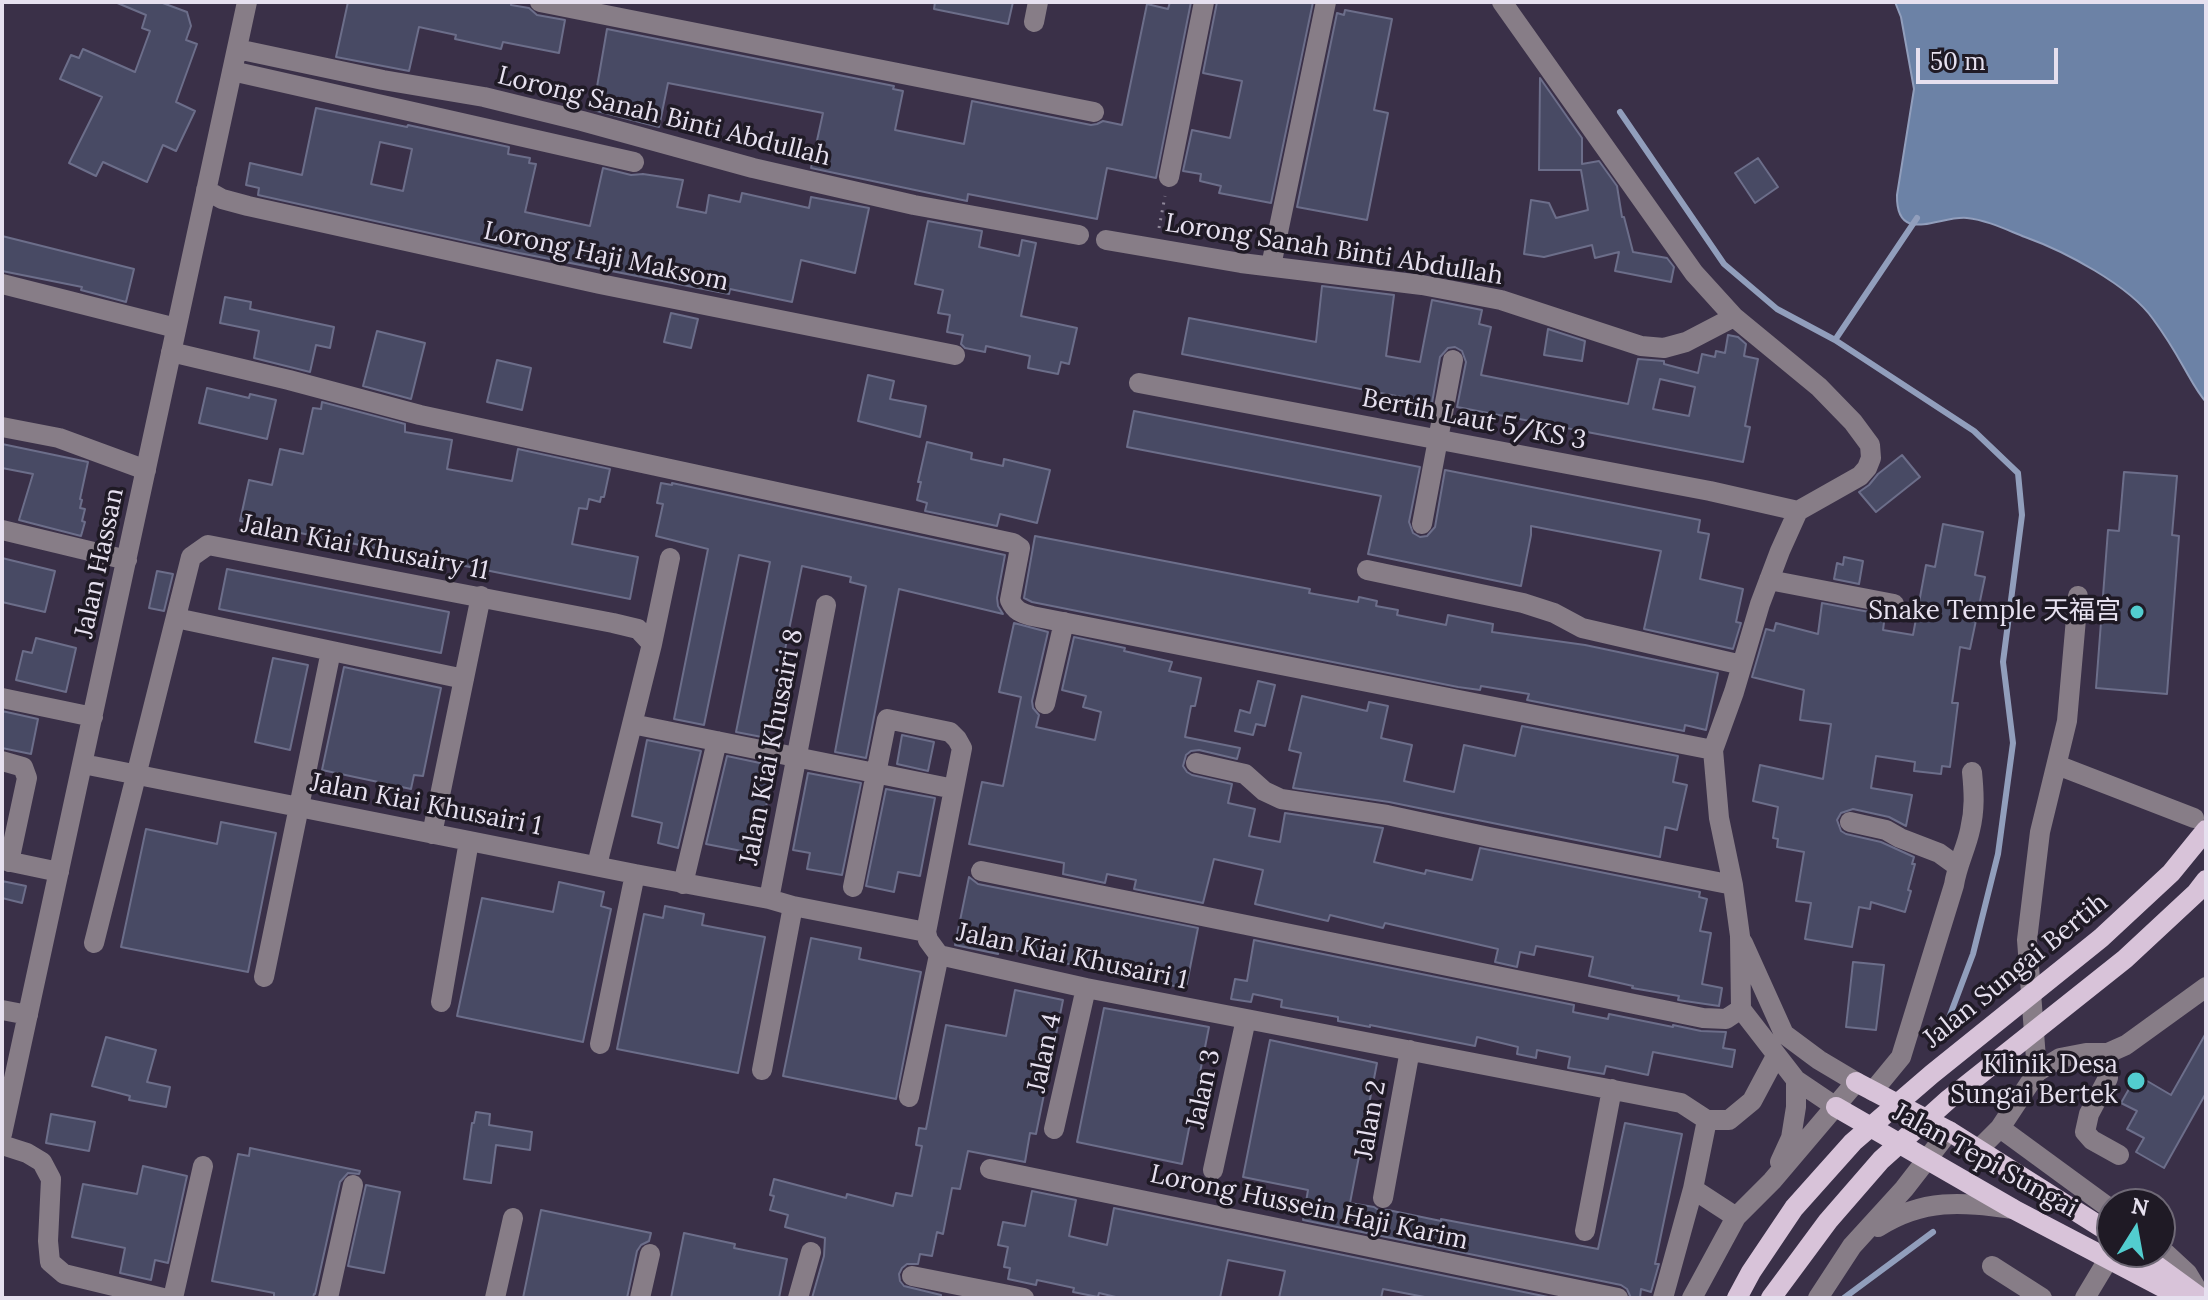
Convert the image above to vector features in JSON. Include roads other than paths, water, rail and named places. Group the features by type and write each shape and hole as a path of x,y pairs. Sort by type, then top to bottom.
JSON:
{"main road":[{"name":"Jalan Sungai Bertih","path":"1737,1298 1794,1208 1853,1142 2101,938 2171,873 2200,824"},
{"path":"1771,1298 1828,1221 1881,1160 1949,1099 2125,959 2206,880"},
{"name":"Jalan Tepi Sungai","path":"1865,1086 1949,1131 2096,1224"},
{"name":"Jalan Tepi Sungai","path":"1836,1107 2013,1209 2096,1251"},
{"name":"Jalan Tepi Sungai","path":"2128,1268 2183,1298"},
{"path":"2160,1268 2202,1298"}],"street":[{"name":"Jalan Hassan","path":"2,1134 146,470 180,355 176,328 214,194 232,71 243,51 247,2"},
{"path":"540,2 1094,112"},
{"path":"1169,177 1204,2"},
{"path":"1271,266 1326,2"},
{"path":"1502,2 1694,273 1734,317 1819,387 1853,422 1870,445 1871,458 1860,476 1798,511 1769,580 1713,750 1719,818 1740,936 1741,1009 1796,1080 1836,1107"},
{"name":"Lorong Sanah Binti Abdullah","path":"243,51 369,78 484,97 884,199 1079,235"},
{"path":"232,71 634,162"},
{"name":"Lorong Haji Maksom","path":"214,194 248,206 600,284 955,355"},
{"name":"Lorong Sanah Binti Abdullah","path":"1106,240 1271,266 1422,285 1501,300 1641,346 1664,348 1686,342 1734,317"},
{"path":"2,284 176,328"},
{"path":"180,355 420,415 1004,540 1020,548 1010,600 1019,612 1713,750"},
{"path":"1422,524 1453,360"},
{"name":"Bertih Laut 5/KS 3","path":"1139,383 1710,491 1798,511"},
{"path":"2,427 59,438 146,470"},
{"path":"2,530 127,560"},
{"name":"Jalan Kiai Khusairy 11","path":"94,943 191,557 208,545 638,629 652,644"},
{"path":"597,865 670,558"},
{"path":"1367,570 1523,603 1546,609 1582,628 1742,665"},
{"path":"1769,580 1894,604"},
{"path":"432,834 481,596"},
{"path":"2037,1072 2027,940 2040,832 2067,721 2078,596"},
{"name":"Jalan Kiai Khusairi 8","path":"769,899 826,605"},
{"path":"176,618 464,679"},
{"path":"1045,704 1064,622"},
{"path":"264,977 331,651"},
{"path":"2,698 93,717"},
{"path":"853,887 887,719 950,732 962,748 926,932"},
{"path":"632,724 954,789"},
{"path":"683,884 717,741"},
{"path":"2,761 18,765 26,772 6,861 59,872"},
{"path":"1196,763 1245,774 1264,791 1281,799 1387,815 1733,885"},
{"name":"Jalan Kiai Khusairi 1","path":"83,764 926,932 939,955 1086,988 1681,1103 1707,1120"},
{"path":"2057,765 2200,824"},
{"path":"1692,1298 1736,1217 1772,1181 1836,1107 1901,1057 1954,885 1957,866 1970,833 1975,804 1972,772"},
{"path":"1850,822 1886,830 1939,853 1957,866"},
{"path":"441,1002 469,841"},
{"path":"981,871 1703,1018 1726,1019 1741,1009"},
{"path":"600,1044 635,874"},
{"path":"762,1070 793,906"},
{"path":"1740,936 1784,1034 1819,1060 1865,1086"},
{"path":"909,1097 939,955"},
{"path":"1978,1150 2000,1128 2037,1072 2060,1058 2108,1053 2126,1045 2206,987"},
{"name":"Jalan 4","path":"1054,1129 1086,988"},
{"path":"2,1010 28,1015"},
{"name":"Jalan 3","path":"1213,1170 1246,1019"},
{"name":"Jalan 2","path":"1383,1198 1410,1050"},
{"path":"2108,1053 2108,1078 2089,1114 2085,1132 2092,1140 2119,1155"},
{"path":"1663,1298 1693,1189 1707,1120 1729,1120 1752,1101 1776,1056"},
{"path":"1772,1181 1791,1138 1796,1080"},
{"path":"1585,1231 1612,1089"},
{"path":"2000,1128 2096,1198"},
{"path":"1818,1298 1852,1246 1904,1189 1949,1131"},
{"path":"2,1145 27,1153 42,1162 51,1179 50,1262 64,1274 163,1298"},
{"path":"173,1298 203,1166"},
{"name":"Lorong Hussein Haji Karim","path":"990,1169 1618,1298"},
{"path":"328,1298 353,1185"},
{"path":"1693,1189 1736,1217"},
{"path":"1852,1246 1897,1215 1926,1206 1968,1202 2013,1209"},
{"path":"495,1298 513,1218"},
{"path":"798,1298 811,1252"},
{"path":"640,1298 650,1254"},
{"path":"2176,1263 2187,1273 2202,1298"},
{"path":"1992,1266 2042,1298"},
{"path":"2085,1298 2103,1268"},
{"path":"912,1276 1024,1298"}],"water":[{"path":"1895,2 2206,2 2206,402 2153,319 2128,294 2095,270 2041,243 1982,221 1956,218 1912,224 1904,220 1897,195 1914,89 1901,17"}],"waterway":[{"path":"1620,112 1724,264 1777,309 1835,340"},
{"path":"1917,218 1835,340 1974,431 2018,473 2022,515 2003,662 2013,743 1998,854 1973,954 1941,1039"},
{"path":"1844,1298 1933,1232"}],"place":[{"name":"Snake Temple 天福宫","path":"2137,612"},
{"name":"Klinik Desa Sungai Bertek","path":"2136,1081"}]}
